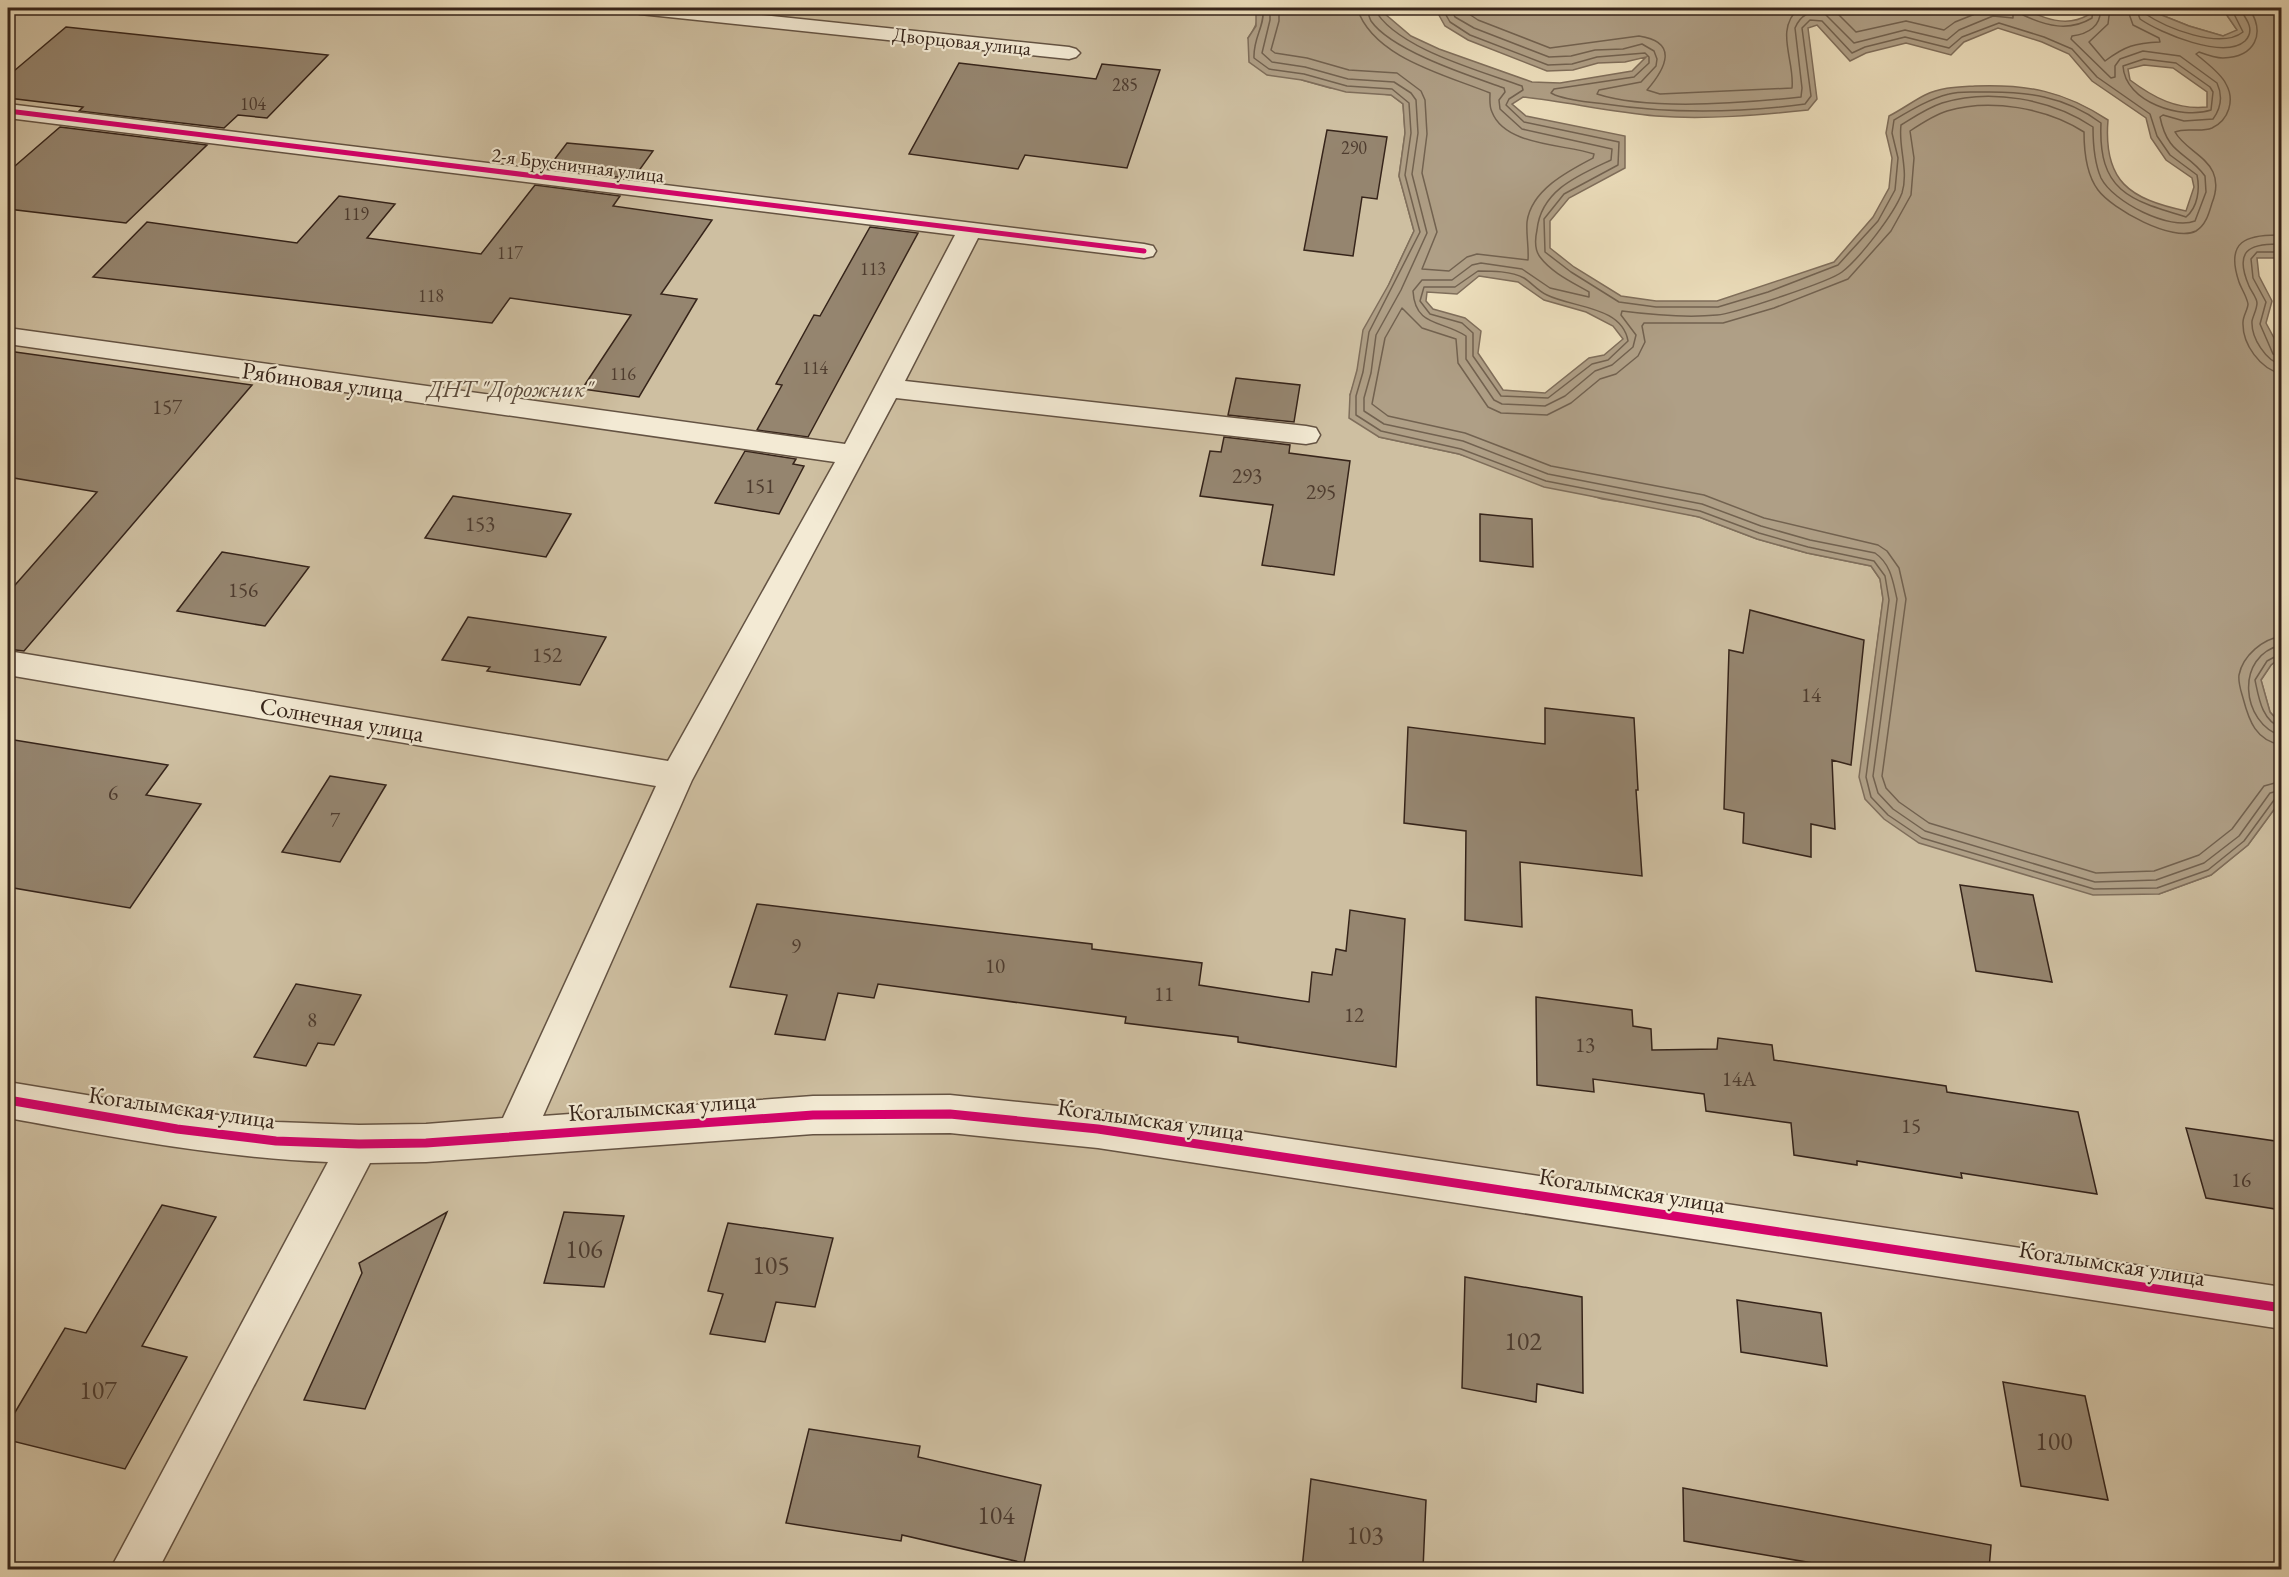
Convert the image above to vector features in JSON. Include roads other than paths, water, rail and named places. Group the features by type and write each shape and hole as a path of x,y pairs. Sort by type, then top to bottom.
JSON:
{"street":[{"name":"Дворцовая улица","path":"640,8 1069,53"},
{"name":"2-я Брусничная улица","path":"8,111 1144,251"},
{"path":"514,1137 677,776 853,455 970,230"},
{"name":"Рябиновая улица","path":"8,336 853,455"},
{"path":"888,388 1306,435"},
{"name":"Солнечная улица","path":"8,663 677,776"},
{"name":"Когалымская улица","path":"8,1100 177,1129 276,1141 359,1144 514,1137 813,1115 950,1114 1098,1129 2282,1308"},
{"path":"133,1569 359,1144"}],"water":[{"path":"1256,8 1378,8 1411,36 1439,49 1532,82 1560,83 1632,71 1646,57 1625,62 1598,63 1573,70 1547,71 1468,40 1445,26 1435,8 2022,8 2046,18 2071,21 2088,15 2086,8 2144,8 2189,26 2223,36 2237,30 2224,11 2229,8 2281,8 2281,258 2257,258 2259,276 2272,301 2266,323 2282,353 2281,657 2271,665 2261,680 2270,712 2281,724 2281,800 2248,845 2211,875 2159,894 2093,895 1919,843 1884,819 1865,799 1859,777 1883,599 1880,579 1871,566 1807,553 1757,539 1699,517 1544,487 1459,454 1379,437 1349,418 1350,395 1357,370 1363,330 1389,284 1414,231 1399,176 1405,133 1403,104 1391,95 1346,92 1302,80 1267,75 1249,62 1248,38 1256,26","holes":["1817,25 1850,61 1866,53 1906,43 1951,55 1964,42 1998,28 2042,42 2069,54 2092,81 2146,118 2151,138 2166,160 2192,178 2194,187 2186,211 2149,200 2124,184 2115,172 2110,158 2108,120 2092,110 2060,96 2028,88 1962,87 1931,92 1889,116 1886,133 1892,158 1889,188 1873,217 1834,262 1717,301 1656,301 1621,296 1574,267 1550,248 1550,221 1569,198 1625,168 1625,136 1526,116 1512,104 1523,97 1622,112 1675,117 1771,114 1808,110 1817,99 1808,28","2144,65 2173,68 2207,92 2207,107 2176,105 2157,97 2130,80 2128,69","1479,276 1518,282 1544,300 1586,312 1613,326 1623,339 1604,355 1589,358 1545,393 1503,390 1478,353 1481,331 1465,318 1433,309 1426,301 1427,292 1457,294"]}],"park label":[{"name":"ДНТ \"Дорожник\"","path":"510,388"}]}
